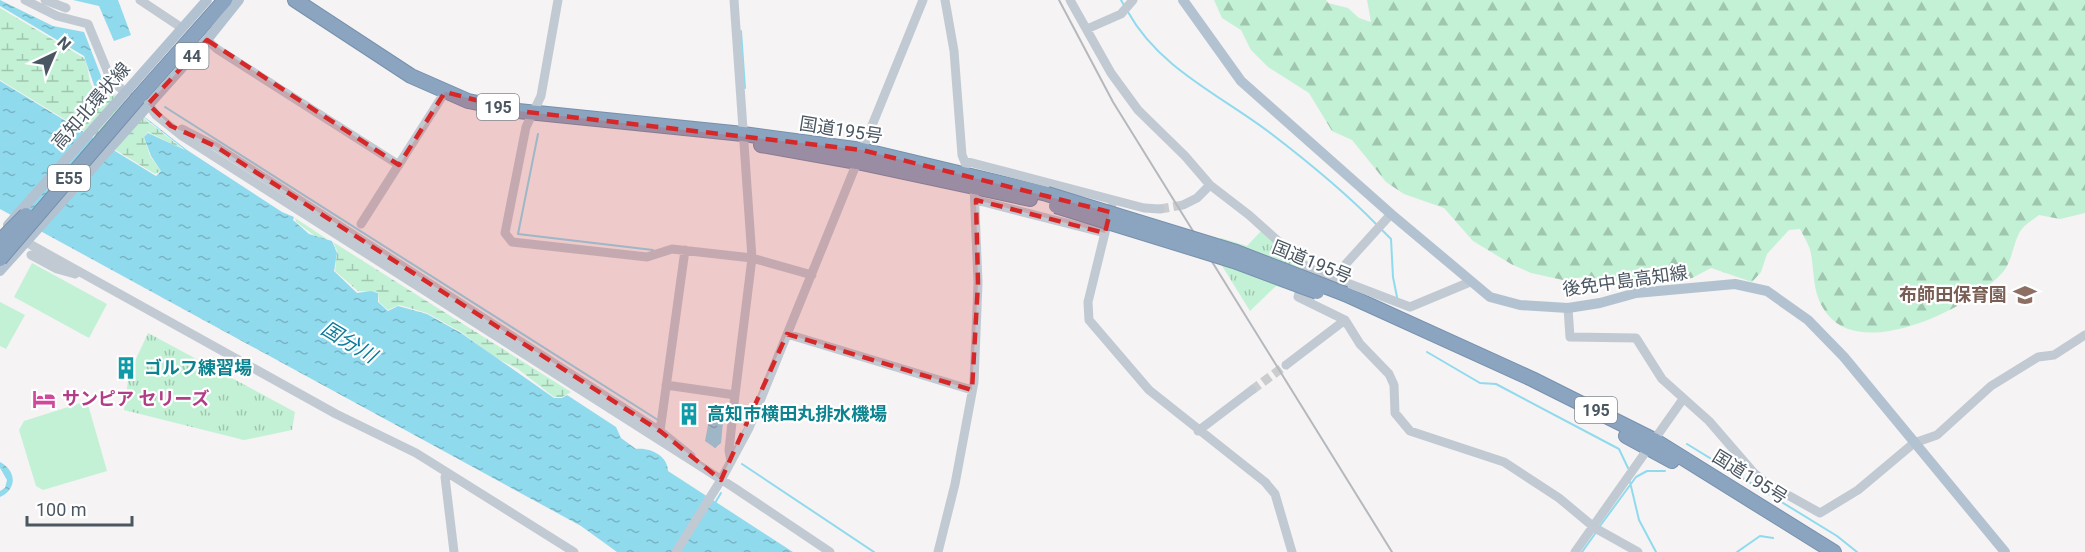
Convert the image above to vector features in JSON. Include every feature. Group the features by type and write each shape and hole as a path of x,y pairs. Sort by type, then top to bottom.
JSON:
{"highway":[{"name":"E55","path":"0,259 134,98 225,0"},
{"name":"国道195号","path":"295,0 411,76 468,101 532,112 728,134 860,156 966,167 1046,199 1343,298 1651,444 1834,552"},
{"path":"2,231 134,98"},
{"name":"国道195号","path":"860,156 975,193 1046,199"},
{"name":"国道195号","path":"1651,444 1820,552"}],"main road":[{"name":"高知北環状線","path":"0,271 27,241 134,98 152,62 207,0"},
{"name":"高知北環状線","path":"134,98 207,40 239,0"},
{"name":"後免中島高知線","path":"1183,0 1241,81 1391,214 1490,297 1520,305 1568,308 1600,303 1636,293 1735,284 1767,291 1808,320 1844,357 2005,552"}],"street":[{"path":"25,0 57,16 88,24 111,80 182,136 701,468"},
{"path":"45,0 66,8"},
{"path":"140,0 182,28"},
{"path":"558,0 541,96 526,127 505,233 512,242 647,256 672,249 684,250 752,258 812,275"},
{"path":"731,462 729,450 752,258 734,0"},
{"path":"676,552 719,483 748,428 922,0"},
{"path":"945,0 954,51 962,155 966,167 1160,209"},
{"path":"1070,0 1111,73 1138,110 1185,156 1210,185 1249,215 1308,268 1410,308 1470,282"},
{"path":"1087,29 1121,14 1133,0"},
{"path":"207,40 226,55 399,165"},
{"path":"361,224 445,92"},
{"path":"171,126 215,146 660,431 719,483 830,552"},
{"path":"1183,205 1197,198 1210,185"},
{"path":"938,552 955,484 972,390 978,283 975,193 1105,233"},
{"path":"1113,200 1088,302 1089,320 1149,390 1265,482 1275,494 1292,552"},
{"path":"1334,277 1391,214"},
{"path":"27,241 87,278 400,447 564,552"},
{"path":"660,431 684,250"},
{"path":"31,255 57,269 87,278"},
{"path":"1308,268 1297,293 1298,297 1345,320 1360,344 1389,374 1394,385 1395,413 1410,431 1504,462 1559,498 1596,529 1638,552"},
{"path":"1568,308 1570,337 1636,338 1662,379 1709,420 1754,473 1766,483 1820,513 1858,490 1914,443 1937,435 1991,386 2038,357 2054,354 2085,335"},
{"path":"1286,365 1345,320"},
{"path":"787,334 972,390"},
{"path":"666,385 735,395"},
{"path":"1198,431 1252,390"},
{"path":"1575,552 1596,529 1683,399"},
{"path":"400,447 416,453 459,478 574,552"},
{"path":"445,477 454,552"}],"highlighted area":[{"path":"207,40 399,165 445,92 518,111 862,150 1110,212 1105,233 976,200 978,283 972,390 787,334 721,480 660,431 215,146 171,126 148,104"}],"green space":[{"path":"1214,0 1326,0 1328,3 1348,8 1359,18 1371,22 1367,0 2085,0 2085,213 2060,219 2039,215 2021,230 2003,272 1988,285 1968,300 1944,313 1918,324 1892,331 1867,332 1845,328 1828,315 1819,300 1810,251 1800,229 1789,230 1767,254 1761,272 1752,282 1711,268 1692,278 1670,281 1606,281 1584,277 1563,280 1531,273 1473,241 1444,208 1404,194 1386,182 1352,140 1332,131 1309,93 1268,67 1251,50 1241,30 1222,18"},
{"path":"0,8 84,58 94,90 106,88 184,150 148,132 144,137 150,156 161,171 155,174 0,80"},
{"path":"295,218 327,239 319,239 296,222"},
{"path":"1261,231 1302,268 1292,291 1276,286 1250,311 1211,248 1221,238 1247,246"},
{"path":"333,242 571,392 562,397 554,397 518,369 496,358 461,332 427,313 399,305 388,310 379,302 378,292 358,291 335,271 337,251"},
{"path":"32,263 107,304 89,338 14,297"},
{"path":"0,302 25,315 6,349 0,346"},
{"path":"148,333 295,412 292,430 244,440 124,410 129,374"},
{"path":"204,374 210,376 212,382 210,388 204,390 198,388 196,382 198,376"},
{"path":"215,399 221,401 223,407 221,413 215,415 209,413 207,407 209,401"},
{"path":"87,401 107,471 43,490 36,486 19,430 24,421"},
{"path":"263,403 269,405 271,411 269,417 263,419 257,417 255,411 257,405"}],"water":[{"name":"国分川","path":"0,0 53,26 84,32 105,86 187,150 282,212 294,217 293,220 309,234 332,241 337,253 334,271 357,293 371,291 378,293 378,302 388,311 398,306 427,314 461,333 554,398 567,395 616,427 621,438 636,449 647,449 662,457 668,471 793,552 617,552 581,526 0,209 0,81 156,176 161,171 151,156 144,137 148,133 185,150 106,87 95,88 84,56 0,6"},
{"path":"73,0 118,0 131,35 114,41 99,6"},
{"path":"711,409 724,411 721,443 715,448 705,441"},
{"path":"0,462 10,470 13,480 10,489 0,497 0,491 5,488 7,480 0,468"}],"waterway":[{"path":"1121,0 1125,7"},
{"path":"1128,12 1141,32 1173,65 1283,143 1339,189 1377,225"},
{"path":"741,31 745,88"},
{"path":"165,107 658,420"},
{"path":"538,134 518,234 653,250"},
{"path":"1381,229 1391,239 1393,277 1397,297"},
{"path":"1427,352 1480,383 1496,384 1619,449 1628,468"},
{"path":"1687,444 1837,536 1857,552"},
{"path":"742,464 874,552"},
{"path":"1600,526 1636,477 1647,471 1665,471"},
{"path":"1630,482 1639,520 1656,552"},
{"path":"715,503 721,493"},
{"path":"1582,552 1597,531"},
{"path":"1737,552 1760,536 1773,538"}],"tunnel":[{"path":"1160,209 1183,205"},
{"path":"1252,390 1286,365"}],"railway":[{"path":"1059,0 1113,102 1392,552"}],"place":[{"name":"布師田保育園","path":"2025,295"},
{"name":"ゴルフ練習場","path":"126,368"},
{"name":"サンピア セリーズ","path":"44,399"},
{"name":"高知市横田丸排水機場","path":"689,414"}]}
